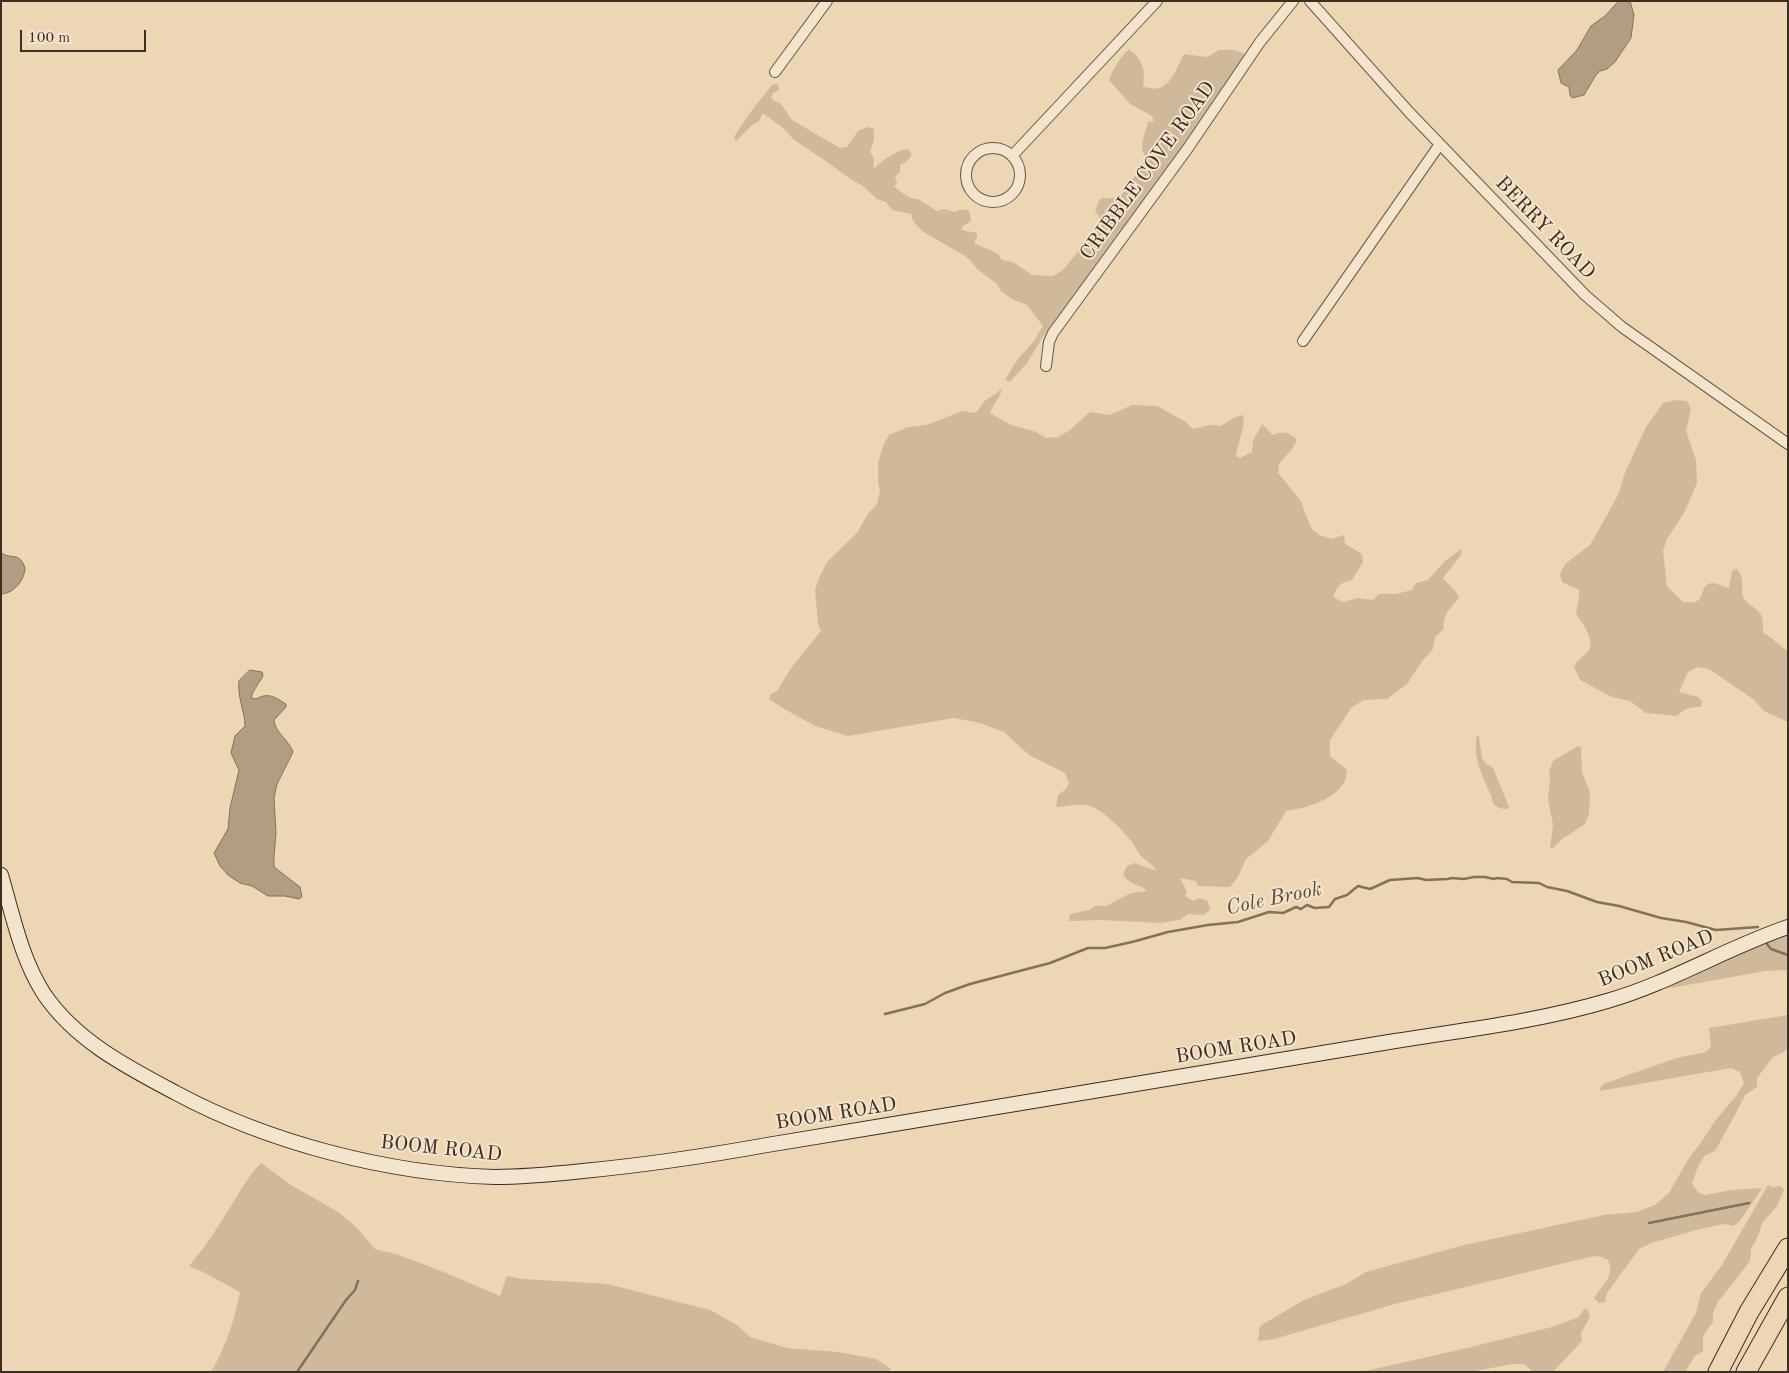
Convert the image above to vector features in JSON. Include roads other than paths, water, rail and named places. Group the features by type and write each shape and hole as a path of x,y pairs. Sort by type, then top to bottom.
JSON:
{"highway":[{"path":"1718,1372 1749,1312 1788,1248"},
{"path":"1746,1372 1788,1297"}],"street":[{"path":"775,72 827,1"},
{"path":"1012,156 1157,1"},
{"name":"CRIBBLE COVE ROAD","path":"1046,366 1049,342 1053,332 1188,148 1260,42 1293,1"},
{"name":"BERRY ROAD","path":"1310,1 1409,112 1562,272 1608,315 1788,444"},
{"path":"1303,342 1440,144"},
{"path":"997,148 1012,156 1020,172 1020,181 1010,196 993,202 976,196 967,181 969,164 973,157 988,149 997,148"},
{"name":"BOOM ROAD","path":"1,875 18,938 29,966 42,990 57,1011 72,1027 89,1042 113,1058 203,1107 290,1140 346,1156 390,1165 435,1172 490,1176 554,1174 691,1159 1261,1064 1592,1006 1672,978 1752,940 1788,927"}],"waterway":[{"name":"Cole Brook","path":"885,1014 925,1004 945,993 970,984 1050,963 1088,948 1105,948 1168,932 1238,922 1269,912 1283,913 1296,907 1301,909 1307,905 1315,908 1329,907 1335,899 1347,895 1358,886 1370,889 1390,880 1485,877 1507,879 1512,882 1539,883 1597,902 1716,930 1758,927"},
{"name":"Cole Brook","path":"1767,944 1771,949 1788,955"},
{"path":"1649,1223 1749,1203"},
{"path":"297,1372 346,1300 355,1290 358,1281"}]}
